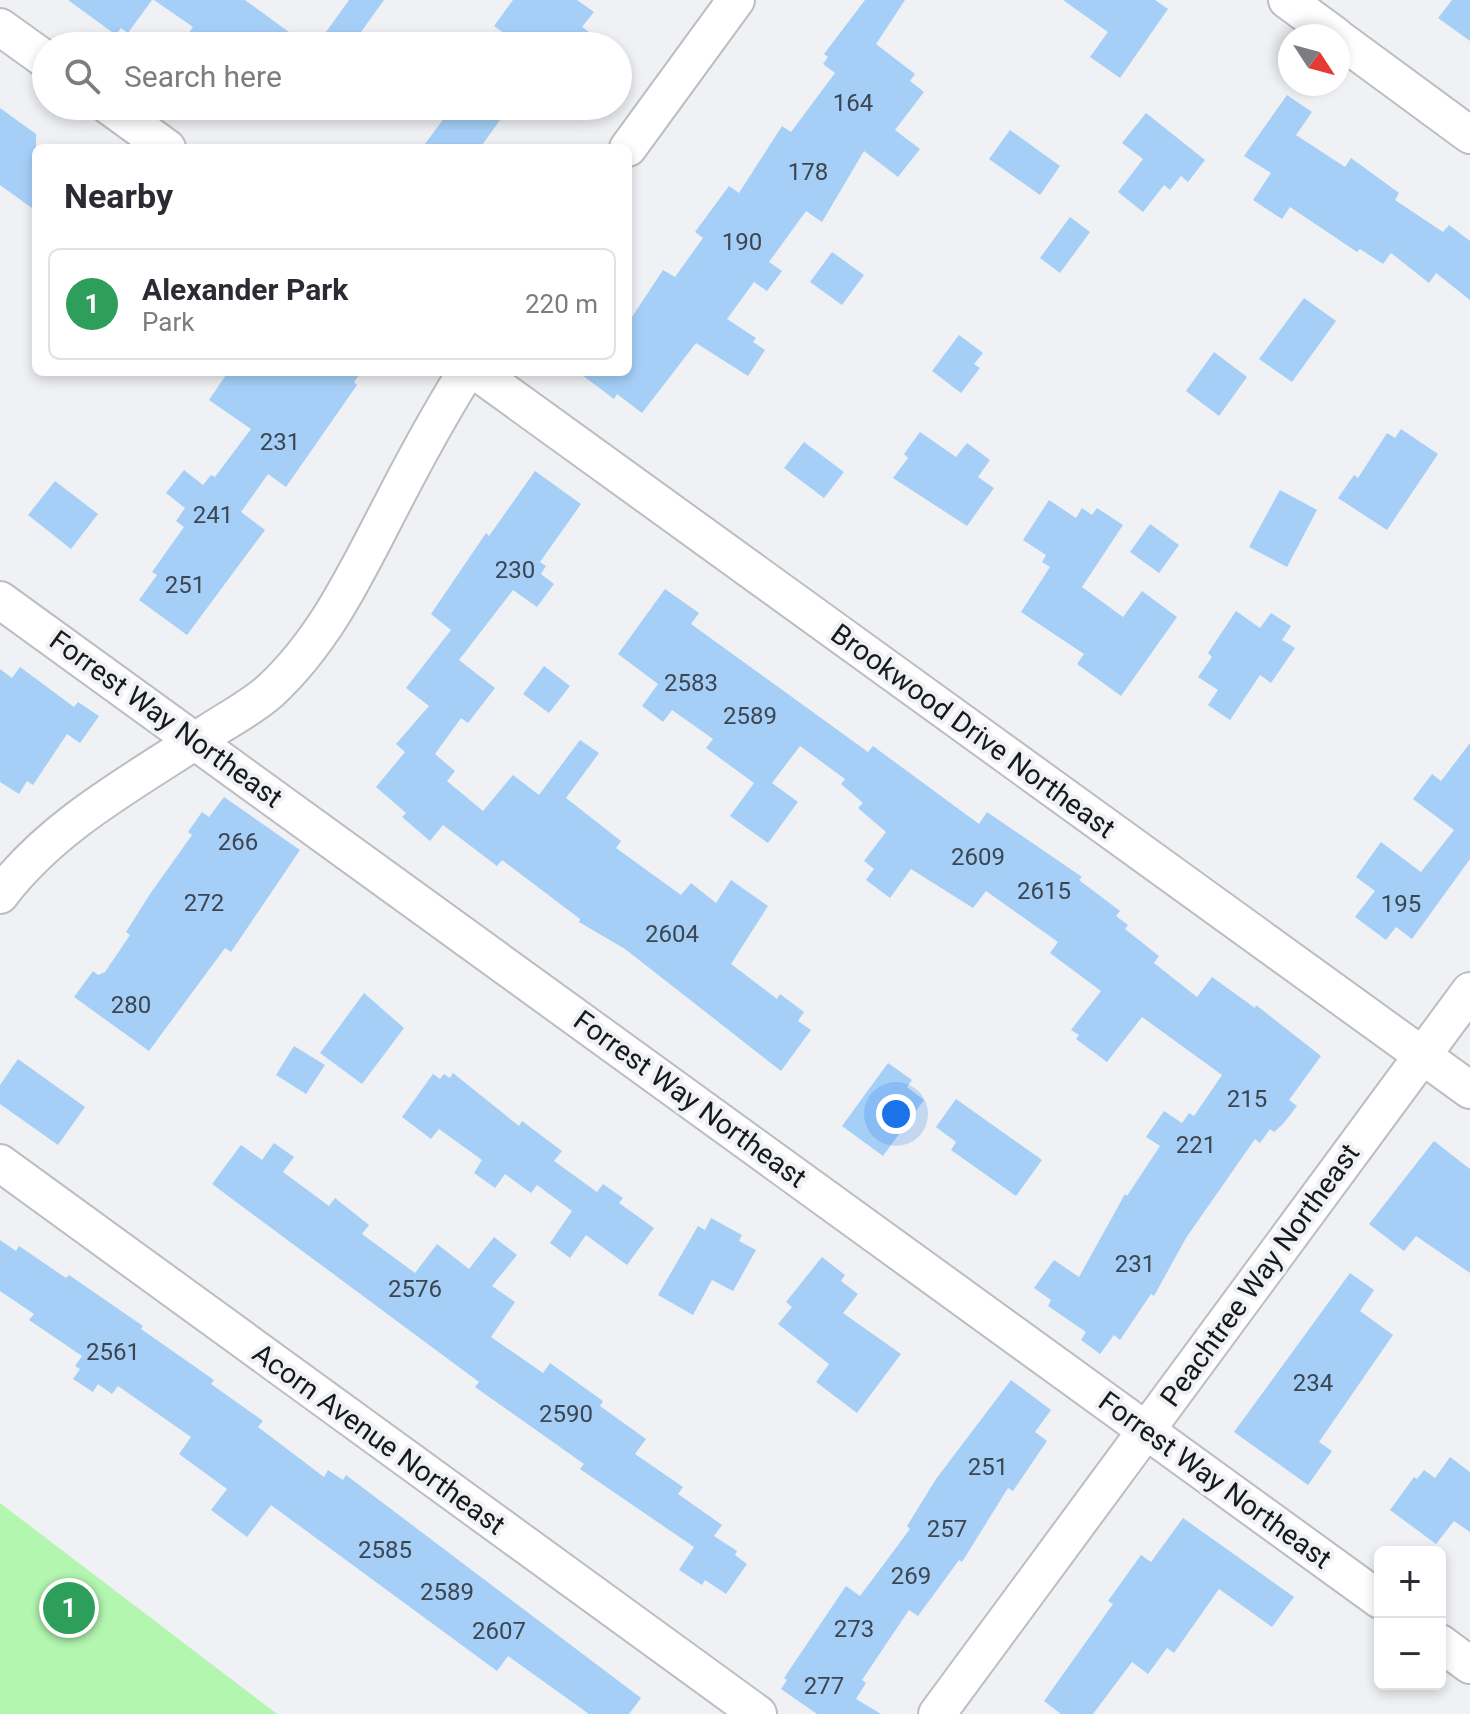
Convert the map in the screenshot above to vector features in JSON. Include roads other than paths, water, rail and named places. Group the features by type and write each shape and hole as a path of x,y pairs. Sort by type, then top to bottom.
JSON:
{"street":[{"path":"631,144 736,0"},
{"path":"1287,0 1319,24"},
{"path":"0,27 32,50"},
{"path":"1350,47 1470,135"},
{"path":"128,120 161,144"},
{"path":"0,895 44,849 102,802 266,694 320,636 344,597 429,432 464,376"},
{"name":"Brookwood Drive Northeast","path":"483,376 1470,1090"},
{"name":"Forrest Way Northeast","path":"0,600 1374,1596"},
{"name":"Peachtree Way Northeast","path":"937,1714 1470,991"},
{"name":"Acorn Avenue Northeast","path":"0,1163 758,1714"},
{"path":"1446,1647 1470,1665"}],"place":[{"name":"Alexander Park","path":"69,1608"}]}
